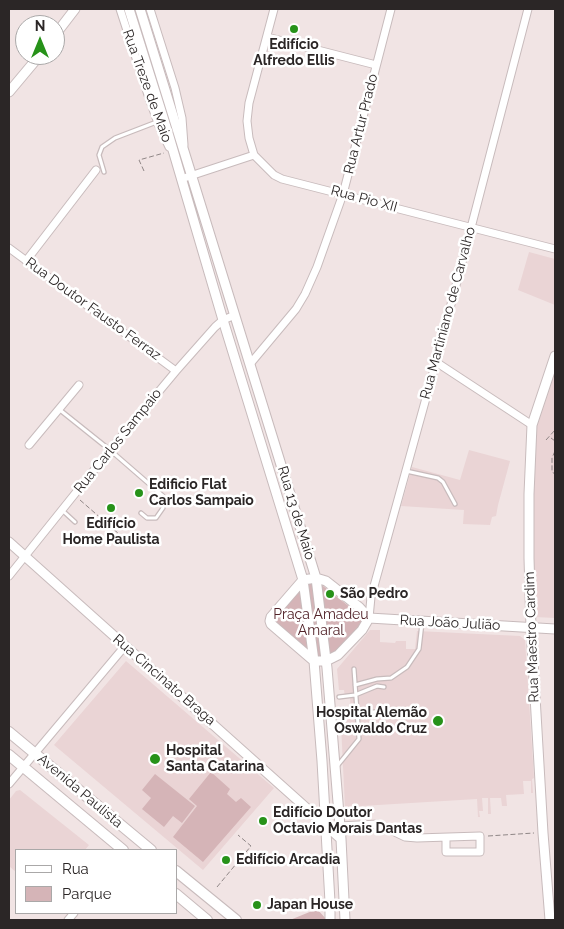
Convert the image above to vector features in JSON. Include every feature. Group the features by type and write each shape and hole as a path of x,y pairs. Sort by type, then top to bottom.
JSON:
{"main road":[{"path":"65,22 75,9"},
{"name":"Rua 13 de Maio","path":"129,9 303,580 314,661 326,826 330,920"},
{"name":"Rua 13 de Maio","path":"140,9 316,578 326,660 345,920"},
{"path":"9,92 32,65"},
{"name":"Rua Maestro Cardim","path":"550,920 552,897 542,833 529,558 532,425 555,356"},
{"name":"Rua Cincinato Braga","path":"9,542 340,839"},
{"path":"316,578 326,581 359,607 369,618 362,630 343,651 326,660 314,661 271,624 270,621 303,580 316,578"},
{"name":"Rua João Julião","path":"369,618 555,629"},
{"name":"Avenida Paulista","path":"9,732 150,849"},
{"name":"Avenida Paulista","path":"9,755 122,849"},
{"path":"178,873 236,920"},
{"path":"178,896 207,920"}],"street":[{"name":"Rua Treze de Maio","path":"120,9 148,96 159,126 176,162"},
{"name":"Rua Treze de Maio","path":"150,9 175,88 184,135 185,153"},
{"path":"181,179 254,155 247,121 274,9"},
{"name":"Rua Artur Prado","path":"250,364 296,309 317,267 343,194 391,9"},
{"name":"Rua Martiniano de Carvalho","path":"369,618 371,597 436,362 528,9"},
{"path":"267,37 376,66"},
{"name":"Rua Pio XII","path":"254,155 274,175 282,179 555,249"},
{"path":"26,261 96,170"},
{"name":"Rua Doutor Fausto Ferraz","path":"9,248 176,371"},
{"name":"Rua Carlos Sampaio","path":"9,576 176,371 223,320 235,316"},
{"path":"436,362 532,425"},
{"path":"30,445 79,385"},
{"path":"9,784 125,646"},
{"path":"339,826 378,824 405,837 446,838 480,836 480,852 447,853 446,838"}],"lane":[{"path":"104,172 99,155 102,146 115,138 154,123"},
{"path":"59,410 110,450 163,496 163,508 156,518 147,518 142,514"},
{"path":"406,471 438,478 443,482 454,504"},
{"path":"62,510 76,522"},
{"path":"354,685 377,679 391,678 407,667 419,649 422,622"},
{"path":"334,770 359,739 354,668"},
{"path":"377,679 377,686"},
{"path":"339,696 355,695 377,686 384,687"},
{"path":"340,715 385,711"}],"path":[{"path":"144,171 140,160 165,153"},
{"path":"546,440 555,431"},
{"path":"550,437 555,441"},
{"path":"555,451 552,458 552,472 555,474"},
{"path":"80,500 119,534"},
{"path":"480,836 542,833"},
{"path":"217,887 251,846 238,835"}],"shaded area":[{"path":"529,252 555,259 555,305 518,290"},
{"path":"555,366 555,618 535,617 533,519 538,415"},
{"path":"469,450 510,461 496,516 492,517 490,525 463,524 464,510 401,506 412,467 460,480"},
{"name":"Hospital Alemão Oswaldo Cruz","path":"370,630 380,630 380,642 395,643 396,641 406,641 406,649 415,649 417,631 520,636 525,640 534,778 532,779 533,793 531,793 531,781 523,781 524,794 506,795 507,806 502,806 501,798 490,798 491,814 488,814 488,798 482,798 483,811 479,811 480,817 478,817 477,799 345,807 341,725 346,724 346,717 351,717 350,697 345,697 344,690 339,690 337,669"},
{"name":"Hospital Santa Catarina","path":"126,661 274,788 203,870 54,745"},
{"path":"20,790 89,845 86,849 15,849 15,871 9,866 9,800 16,791"}],"green space":[{"name":"Praça Amadeu Amaral","path":"318,582 360,615 362,622 361,627 341,649 325,657 314,657 273,620 303,584"},
{"path":"211,772 230,789 227,794 236,802 241,798 251,807 203,862 173,837 197,806 189,799"},
{"path":"155,774 195,806 182,823 173,816 164,827 142,809 151,798 142,790"},
{"path":"317,909 327,920 290,920"}],"place":[{"name":"Edifício Alfredo Ellis","path":"294,29"},
{"name":"Edificio Flat Carlos Sampaio","path":"139,493"},
{"name":"Edifício Home Paulista","path":"111,508"},
{"name":"São Pedro","path":"330,594"},
{"name":"Hospital Alemão Oswaldo Cruz","path":"438,721"},
{"name":"Hospital Santa Catarina","path":"155,759"},
{"name":"Edifício Doutor Octavio Morais Dantas","path":"263,821"},
{"name":"Edifício Arcadia","path":"226,860"},
{"name":"Japan House","path":"257,905"}]}
